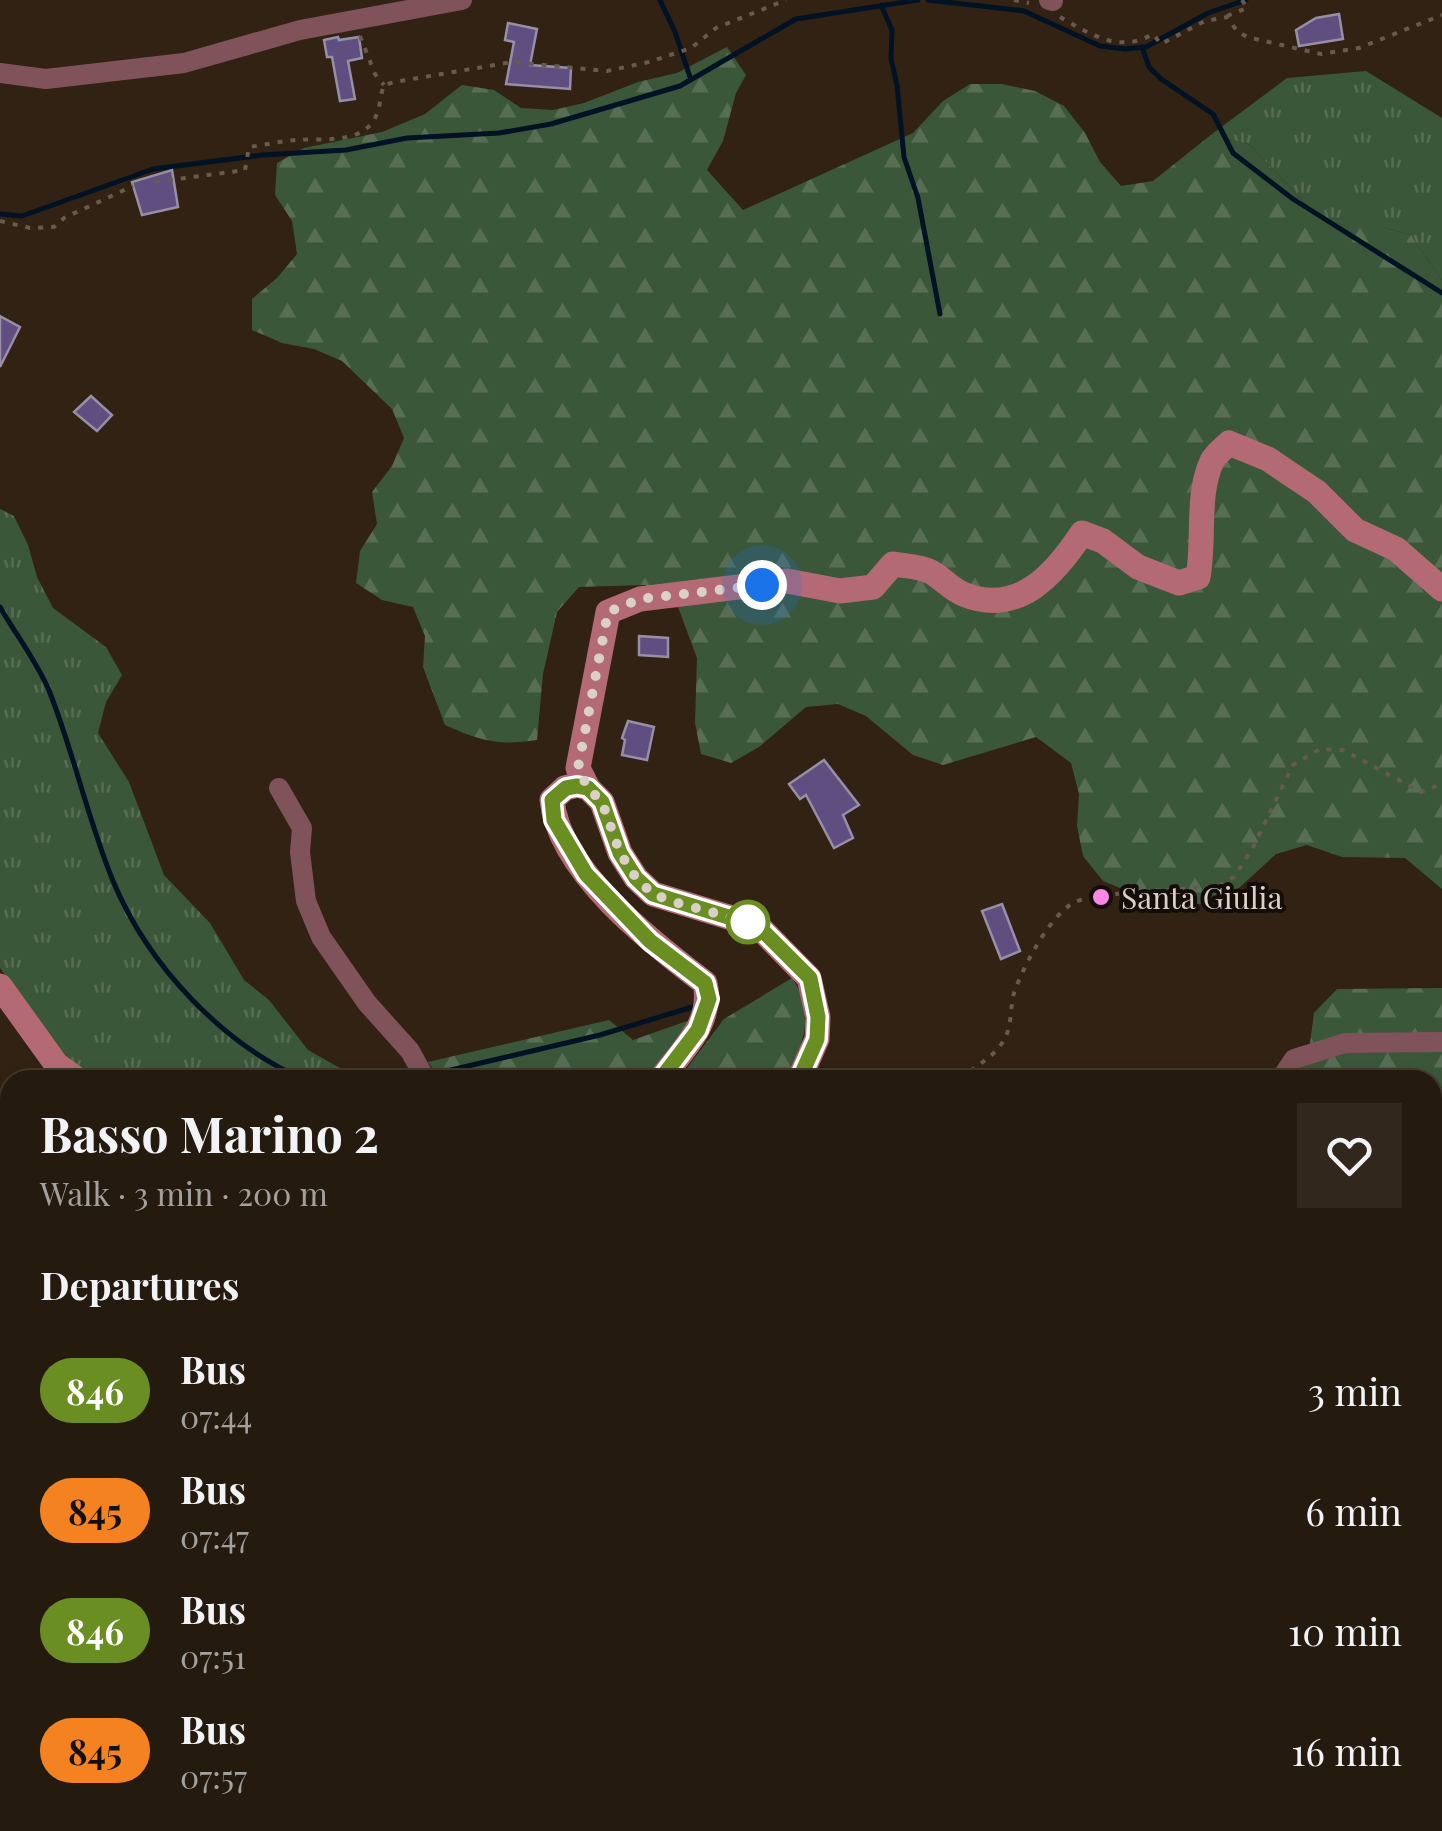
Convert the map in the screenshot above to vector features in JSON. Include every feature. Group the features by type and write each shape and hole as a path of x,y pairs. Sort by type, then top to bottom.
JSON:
{"street":[{"path":"0,73 46,79 184,62 300,30 462,0"},
{"path":"803,1070 817,1039 818,1017 810,978 758,926 653,894 636,878 620,853 602,802 588,788 578,768 608,612 640,599 787,581 840,591 873,587 893,564 927,570 962,594 992,600 1024,594 1058,569 1082,533 1103,540 1138,567 1179,583 1198,577 1204,496 1213,460 1229,443 1268,459 1317,492 1355,530 1396,549 1442,589"},
{"path":"279,788 302,828 300,852 306,901 321,937 420,1070"},
{"path":"588,788 566,788 552,800 554,820 578,860 618,909 650,941 705,983 709,999 698,1030 668,1070"},
{"path":"0,986 64,1070"},
{"path":"1287,1070 1294,1060 1345,1044 1442,1042"}],"path":[{"path":"384,85 512,62 607,71 691,48 716,28 786,0"},
{"path":"1014,0 1048,5 1101,40 1114,43 1153,34 1162,44 1206,20 1247,8 1242,0"},
{"path":"1227,16 1237,31 1247,37 1321,54 1359,48 1442,14"},
{"path":"353,32 362,37 374,74 384,85"},
{"path":"155,182 245,170 249,147 356,134 369,127 379,112 384,85"},
{"path":"0,220 30,228 54,227 64,218 134,186"},
{"path":"970,1070 990,1058 1007,1036 1014,995 1030,955 1072,903 1094,897 1219,886 1234,876 1252,850 1293,766 1320,749 1344,750 1421,792 1442,784"}],"green space":[{"path":"727,47 746,75 736,93 723,141 707,170 743,210 913,133 943,101 970,84 1002,84 1035,91 1064,106 1085,133 1100,162 1121,186 1153,181 1212,134 1250,145 1317,216 1349,227 1382,227 1411,235 1442,280 1442,889 1405,858 1342,857 1307,845 1276,854 1227,899 1193,905 1132,893 1103,881 1083,856 1077,826 1079,794 1071,763 1036,737 943,765 913,755 866,716 838,704 806,707 759,747 731,763 701,754 695,723 697,658 675,599 645,585 579,587 557,612 543,674 537,740 490,741 445,725 423,667 425,636 413,607 382,600 356,583 360,551 377,524 372,492 392,466 404,438 392,409 342,361 252,330 252,299 297,254 292,221 275,195 277,163 304,148 382,132 425,114 462,85 494,90 521,108 553,110 677,73"},
{"path":"1366,71 1442,118 1442,280 1411,235 1382,227 1349,227 1317,216 1250,145 1212,134 1287,78"},
{"path":"0,509 14,516 53,608 106,647 122,675 106,702 98,733 129,782 164,875 210,923 244,980 269,1000 308,1050 347,1070 84,1070 59,1050 0,968"},
{"path":"792,978 804,1004 805,1017 802,1042 789,1070 686,1070 724,1019"},
{"path":"1442,988 1442,1070 1298,1070 1310,1043 1314,1013 1337,989"},
{"path":"609,1020 633,1040 687,1021 688,1027 653,1070 433,1070 428,1062"}],"building":[{"path":"1339,14 1343,39 1299,46 1296,30 1316,18"},
{"path":"508,23 537,29 530,65 571,68 570,89 506,84 514,42 505,40"},
{"path":"359,37 362,58 348,61 355,99 340,101 332,57 327,57 324,40"},
{"path":"172,170 178,207 142,215 132,182"},
{"path":"0,316 20,327 0,367"},
{"path":"91,396 112,415 97,431 74,412"},
{"path":"639,636 668,638 668,657 639,655"},
{"path":"628,721 654,727 647,760 622,755"},
{"path":"824,760 859,805 843,815 853,838 834,848 806,795 800,799 789,784"},
{"path":"1002,904 1020,951 1001,959 982,911"}],"waterway":[{"path":"660,0 691,80"},
{"path":"0,214 22,216 153,169 263,155 346,150 407,138 499,133 551,124 680,86 796,19 918,0"},
{"path":"928,0 1024,11 1100,46 1125,49 1146,47 1208,13 1246,0"},
{"path":"881,5 892,30 891,59 904,157 918,198 940,314"},
{"path":"1142,47 1149,67 1161,79 1213,114 1233,153 1293,199 1442,293"},
{"path":"0,607 50,693 104,858 146,942 191,999 245,1046 284,1070"},
{"path":"451,1070 600,1035 699,1005"}],"bus line":[{"name":"846","path":"668,1070 698,1030 709,999 705,983 650,941 586,874 554,820 552,800 566,788 588,788 602,802 620,853 636,878 653,894 758,926 810,978 818,1017 817,1039 803,1070"}],"place":[{"name":"Santa Giulia","path":"1101,897"}],"route":[{"path":"748,922 653,894 636,878 620,853 602,802 588,788 578,768 608,612 640,599 762,585"}]}
